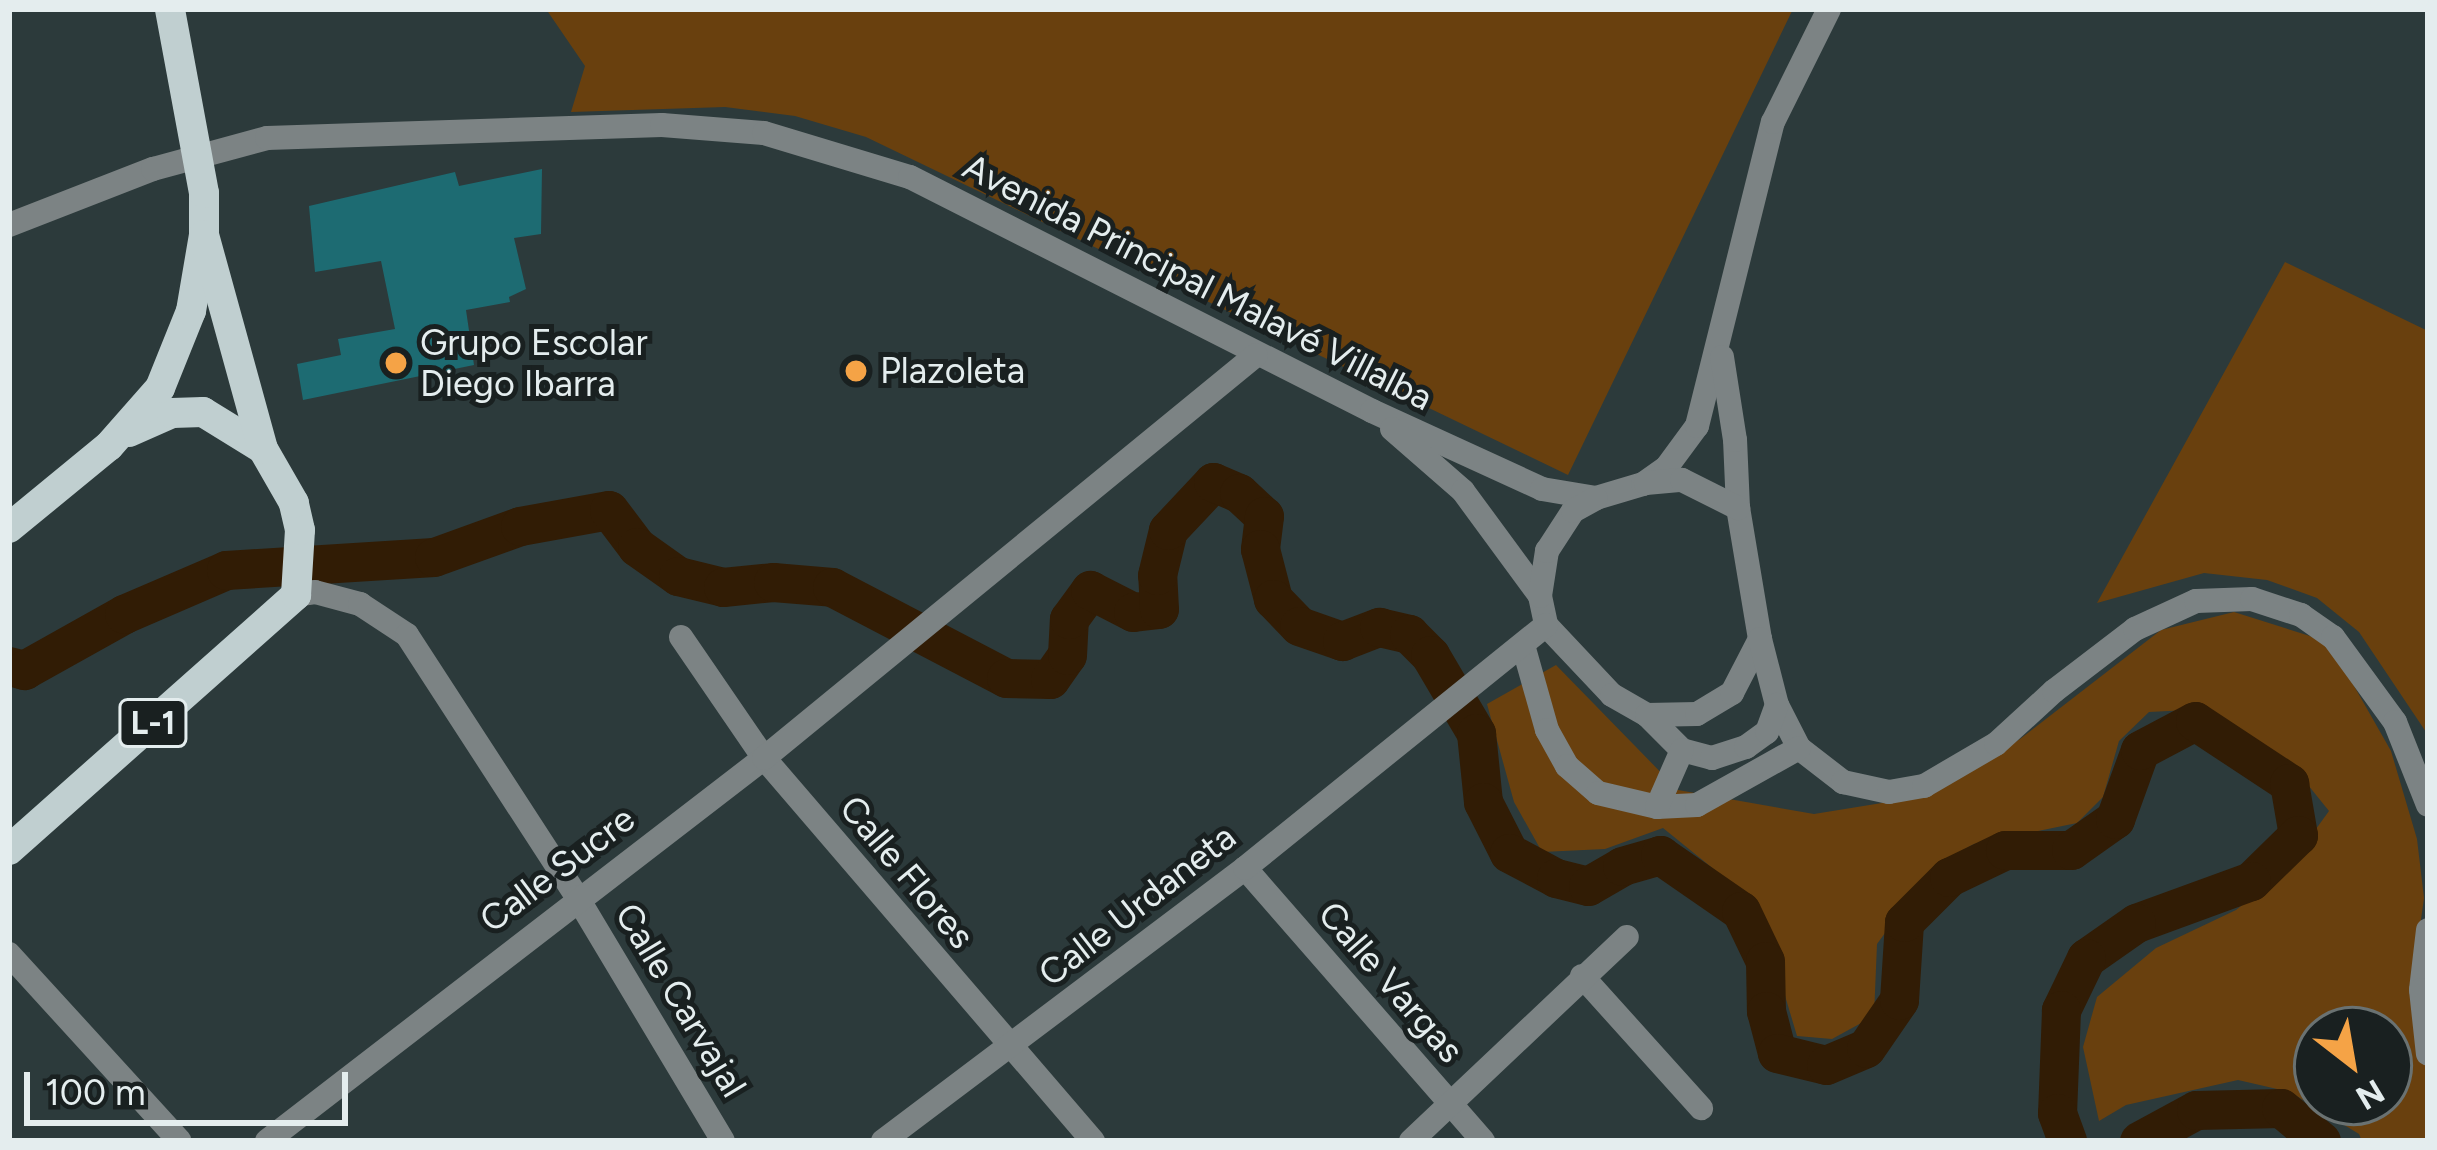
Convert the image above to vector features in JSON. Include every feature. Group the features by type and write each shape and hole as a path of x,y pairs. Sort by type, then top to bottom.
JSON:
{"main road":[{"path":"170,9 200,157 204,235 263,449 283,478 300,530 297,587"},
{"path":"9,528 109,446 160,388 191,311 204,235"},
{"path":"109,446 172,413 203,412 263,449"},
{"name":"L-1","path":"9,850 297,587"}],"street":[{"name":"Avenida Principal Malavé Villalba","path":"9,224 153,169 267,138 662,125 764,133 910,178 1372,411 1542,489 1596,499 1643,484 1666,468 1696,426 1773,122 1828,9"},
{"path":"1720,344 1735,440 1738,508 1760,639 1777,705 1799,748 1843,782 1866,790 1924,786 1996,744 2135,629 2196,601 2252,598 2301,615 2333,637 2395,722 2428,805"},
{"name":"Calle Sucre","path":"267,1141 764,758 1256,355"},
{"path":"1372,411 1463,491 1540,596"},
{"path":"1643,484 1682,480 1738,508"},
{"path":"1596,499 1573,512 1546,551 1540,596 1546,625 1612,695 1647,715 1682,750 1712,758 1746,747 1767,732 1777,705"},
{"name":"Calle Carvajal","path":"297,587 360,604 406,635 578,897 723,1141"},
{"name":"Calle Urdaneta","path":"883,1141 1245,868 1546,625"},
{"name":"Calle Flores","path":"682,638 764,758 1009,1049 1093,1141"},
{"path":"1647,715 1697,714 1718,705 1742,679 1760,639"},
{"path":"1517,650 1547,730 1567,766 1598,794 1657,807 1697,805 1799,748"},
{"path":"1657,807 1682,750"},
{"name":"Calle Vargas","path":"1245,868 1483,1141"},
{"path":"2428,930 2421,990 2428,1054"},
{"path":"1411,1141 1627,937"},
{"path":"9,954 180,1141"},
{"path":"1582,976 1701,1108"}],"shaded area":[{"path":"546,9 1793,9 1568,475 866,137 795,116 725,107 571,112 585,66"},
{"path":"2285,262 2428,331 2428,735 2359,632 2317,598 2267,580 2204,573 2097,603"},
{"path":"2234,612 2329,642 2391,751 2417,839 2424,898 2412,1006 2293,1006 2293,1094 2238,1080 2126,1105 2099,1121 2083,1047 2097,997 2156,948 2236,910 2287,869 2329,811 2304,780 2208,709 2149,712 2119,741 2103,797 2077,823 1974,844 1934,866 1877,944 1874,1016 1832,1039 1797,1036 1758,905 1663,828 1605,849 1542,852 1514,802 1487,704 1556,665 1678,790 1814,814 1925,796 2020,739 2161,630"},
{"path":"2413,1009 2428,1064 2428,1141 2362,1141 2346,1126 2413,1126"}],"building":[{"path":"542,169 541,234 514,238 526,289 509,297 510,302 466,310 474,365 303,400 297,364 341,355 338,339 395,329 381,261 315,272 309,206 455,172 459,186"}],"waterway":[{"path":"9,666 24,670 124,614 226,570 434,557 520,526 609,510 637,547 678,576 723,587 773,582 832,587 1006,678 1050,679 1067,655 1069,619 1090,590 1133,612 1159,609 1157,575 1168,530 1213,482 1239,493 1264,516 1260,549 1273,599 1299,626 1342,641 1379,627 1409,634 1430,655 1476,733 1483,802 1509,853 1556,878 1588,886 1622,866 1660,855 1741,911 1765,961 1766,1011 1777,1053 1826,1065 1866,1048 1899,1000 1904,922 1949,877 2005,850 2071,850 2115,819 2140,750 2195,721 2289,783 2298,835 2251,881 2136,923 2086,958 2061,1010 2057,1113 2067,1141"},
{"path":"2139,1141 2196,1110 2281,1108 2321,1141"}],"place":[{"name":"Grupo Escolar Diego Ibarra","path":"396,363"},
{"name":"Plazoleta","path":"856,371"}]}
